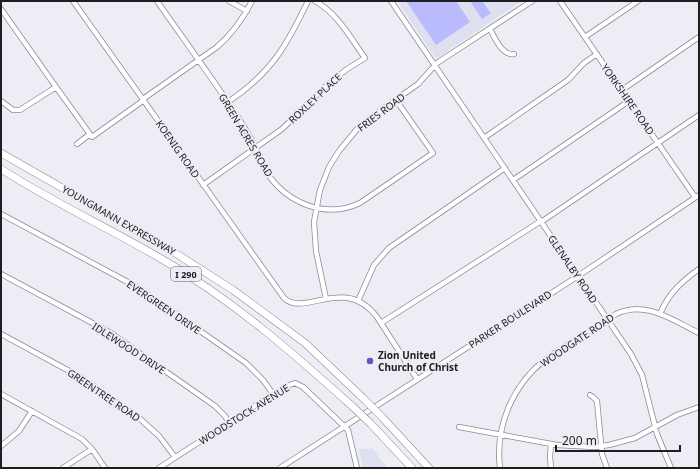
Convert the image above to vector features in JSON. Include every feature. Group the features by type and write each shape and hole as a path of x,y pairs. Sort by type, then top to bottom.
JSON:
{"highway":[{"name":"YOUNGMANN EXPRESSWAY","path":"1,153 169,249 233,290 305,343 382,417 429,468"},
{"name":"YOUNGMANN EXPRESSWAY","path":"1,169 35,190 166,261 228,302 295,354 371,424 412,468"}],"street":[{"name":"KOENIG ROAD","path":"73,1 284,298 291,303 299,304 326,299"},
{"name":"GREEN ACRES ROAD","path":"156,1 228,102 256,148 268,173 279,186 300,202 316,208 338,210 353,206 360,203 433,153 396,100"},
{"path":"229,1 247,11"},
{"path":"1,9 92,137 226,39 237,26 252,1"},
{"path":"228,102 250,86 274,61 288,42 308,1"},
{"name":"ROXLEY PLACE","path":"203,185 282,129 336,78 365,58 340,21 325,7 315,1"},
{"name":"GLENALBY ROAD","path":"391,1 631,354 646,386 655,428 671,468"},
{"name":"FRIES ROAD","path":"326,299 315,242 314,230 316,208 325,176 344,143 366,121 418,84 434,65 532,1"},
{"name":"YORKSHIRE ROAD","path":"560,1 658,143 697,196"},
{"path":"585,37 638,1"},
{"path":"490,29 505,52 514,54"},
{"path":"622,90 699,37"},
{"path":"484,138 568,80 584,63 597,54"},
{"path":"1,101 13,110 20,110 56,87"},
{"path":"513,180 629,101"},
{"path":"382,323 541,222 699,115"},
{"path":"77,144 90,134"},
{"path":"358,301 374,265 389,248 505,168"},
{"name":"PARKER BOULEVARD","path":"280,468 578,276 697,196"},
{"name":"EVERGREEN DRIVE","path":"1,214 137,287 246,364 263,380 273,394"},
{"path":"660,314 671,293 685,279 699,269"},
{"name":"IDLEWOOD DRIVE","path":"1,274 110,333 215,406 229,422"},
{"path":"326,299 340,297 358,301 372,311 382,323 417,380"},
{"name":"WOODGATE ROAD","path":"500,468 500,434 512,399 532,372 546,359 608,319 622,312 635,308 647,309 660,314 699,333"},
{"name":"GREENTREE ROAD","path":"1,334 82,378 138,417 159,436 175,458"},
{"name":"WOODSTOCK AVENUE","path":"159,468 273,394 292,384 299,384 344,426"},
{"path":"1,394 75,435 92,449 105,468"},
{"path":"590,395 597,401 602,454 607,468"},
{"path":"459,427 551,444 601,447 630,440 677,416 699,407"},
{"path":"1,446 19,431 32,411"},
{"path":"344,426 348,430 357,468"},
{"path":"551,444 551,468"},
{"path":"63,468 92,449"}],"shaded area":[{"path":"397,1 522,1 436,59"},
{"path":"406,1 456,1 470,22 436,45"},
{"path":"474,1 482,1 491,13 482,19 471,3"},
{"path":"372,447 388,468 363,468 359,449 370,449"}],"place":[{"name":"Zion United Church of Christ","path":"370,361"}]}
